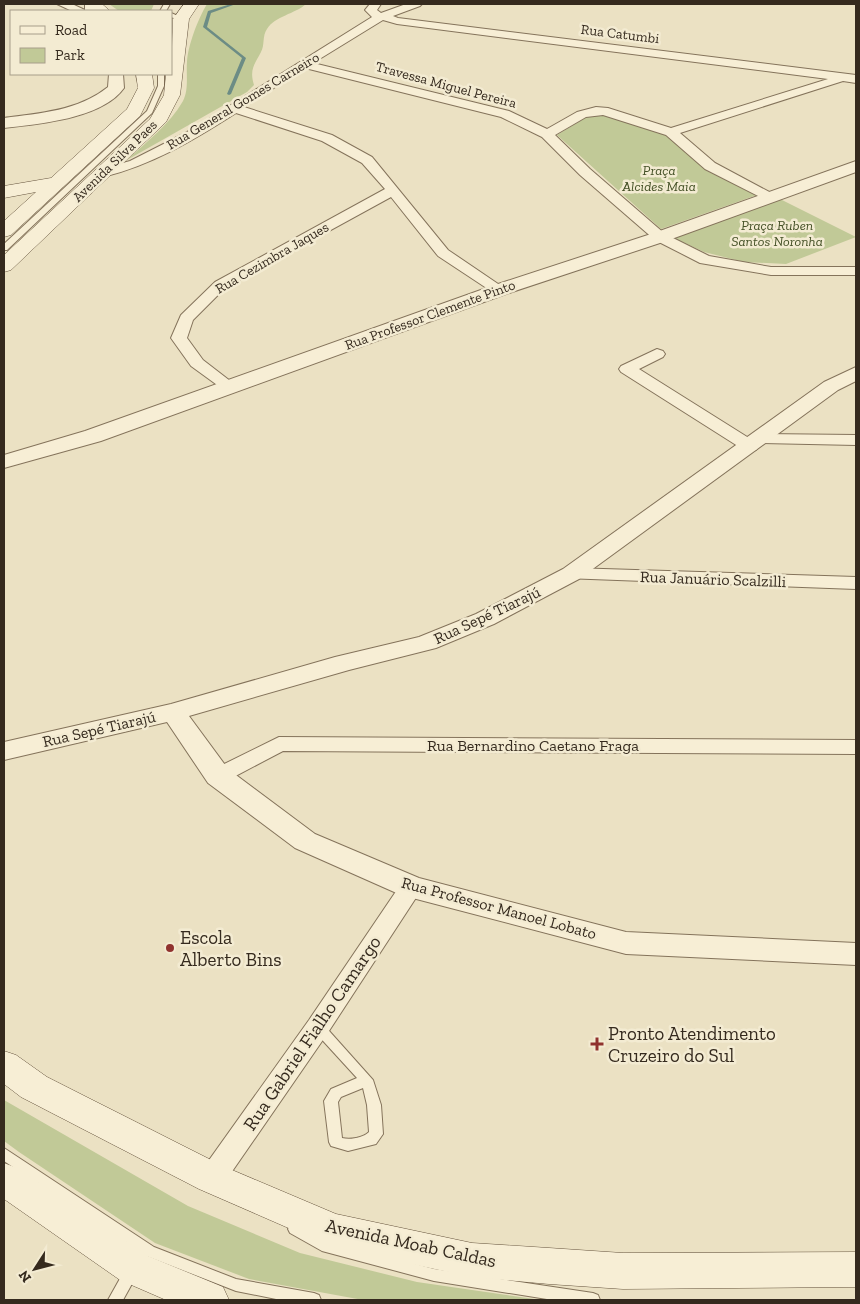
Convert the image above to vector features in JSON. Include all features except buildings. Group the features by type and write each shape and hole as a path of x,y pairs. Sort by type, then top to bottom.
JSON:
{"main road":[{"name":"Avenida Silva Paes","path":"4,266 157,122 172,95 175,19 191,4"},
{"name":"Avenida Silva Paes","path":"4,231 134,112 146,88 144,75"},
{"name":"Rua General Gomes Carneiro","path":"4,192 103,173"},
{"name":"Avenida Moab Caldas","path":"4,1065 34,1087 212,1178 332,1230 472,1260 623,1271 856,1270"},
{"path":"4,1179 134,1268 209,1300"}],"street":[{"path":"63,4 78,10"},
{"path":"376,4 371,10 380,17"},
{"name":"Rua General Gomes Carneiro","path":"103,173 135,164 196,132 380,17 416,4"},
{"name":"Rua Catumbi","path":"380,17 397,21 850,78"},
{"name":"Travessa Miguel Pereira","path":"303,64 505,114 547,134 585,172 660,237 706,260 771,271 856,271"},
{"path":"4,123 61,113 94,103 106,97 116,88 116,75"},
{"path":"671,132 850,78"},
{"path":"234,108 327,138 367,160 443,252 499,290"},
{"path":"547,134 586,112 594,110 604,111 671,132 710,166 770,198"},
{"name":"Rua Professor Clemente Pinto","path":"4,462 93,436 499,290 660,237 856,166"},
{"name":"Rua Cezimbra Jaques","path":"230,387 197,363 179,338 186,318 220,284 393,190"},
{"path":"657,354 627,369 755,442 856,440"},
{"name":"Rua Sepé Tiarajú","path":"4,751 173,712 344,663 427,643 485,619 571,574 831,386 856,373"},
{"name":"Rua Januário Scalzilli","path":"571,574 856,583"},
{"name":"Rua Professor Manoel Lobato","path":"173,712 218,776 305,841 411,888 626,943 856,954"},
{"name":"Rua Bernardino Caetano Fraga","path":"218,776 279,744 856,747"},
{"name":"Rua Gabriel Fialho Camargo","path":"212,1178 318,1027 411,888"}],"lane":[{"path":"163,75 172,95"},
{"path":"4,248 150,112 161,86 163,75"},
{"path":"318,1027 367,1080 374,1105 376,1134 371,1140 348,1145 336,1142 331,1101 336,1093 367,1080"},
{"path":"4,1154 149,1251 236,1285 314,1300"},
{"path":"212,1178 322,1245 434,1275 593,1300"},
{"path":"115,1300 134,1268"}],"green space":[{"path":"109,4 154,4 151,10 118,10"},
{"path":"207,4 306,4 275,21 267,29 262,49 252,71 254,85 247,92 127,160 165,125 183,101 187,87 189,48 197,24"},
{"name":"Praça Alcides Maia","path":"595,112 665,135 707,171 757,195 661,229 557,135"},
{"name":"Praça Ruben Santos Noronha","path":"780,199 856,237 786,264 744,262 704,252 672,237"},
{"path":"4,1100 188,1206 300,1253 417,1282 541,1300 363,1300 249,1279 155,1243 19,1152 4,1141"}],"waterway":[{"path":"229,94 244,58 205,27 209,12 234,4"}],"place":[{"name":"Escola Alberto Bins","path":"170,948"},
{"name":"Pronto Atendimento Cruzeiro do Sul","path":"597,1044"}]}
